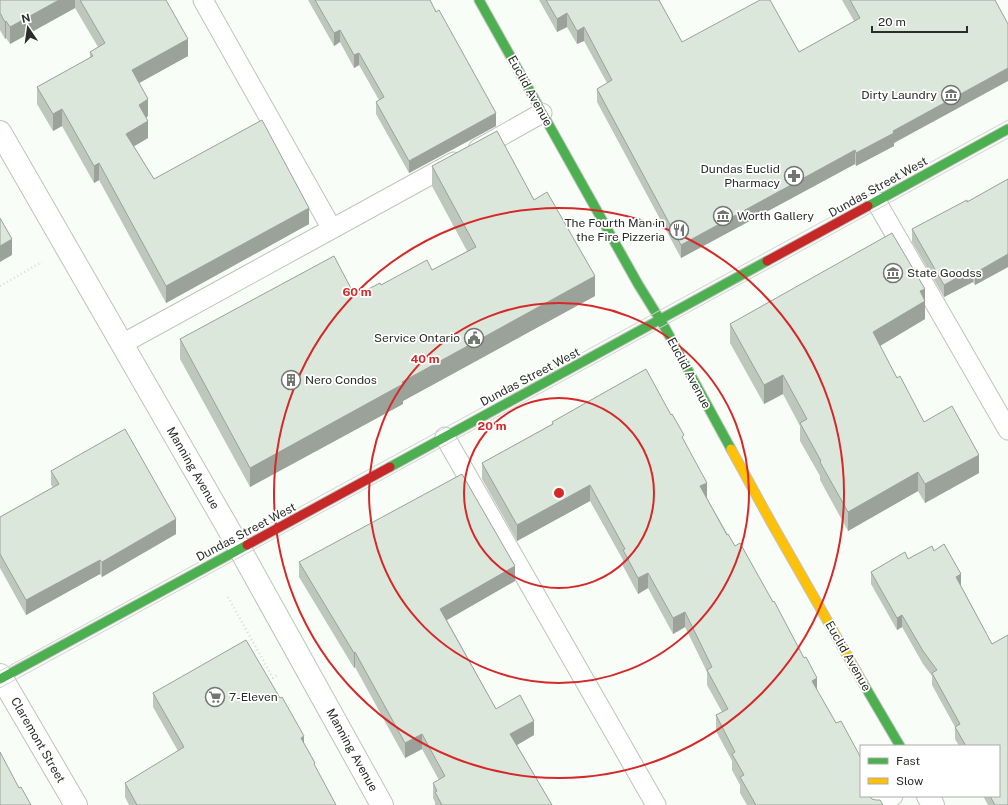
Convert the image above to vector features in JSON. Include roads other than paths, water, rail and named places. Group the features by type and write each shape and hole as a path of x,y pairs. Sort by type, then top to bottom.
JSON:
{"main road":[{"name":"Euclid Avenue","path":"479,0 638,284 660,320 771,522 899,745"},
{"name":"Dundas Street West","path":"0,677 239,549 1008,129"}],"street":[{"name":"Manning Avenue","path":"0,132 239,549 382,805"},
{"name":"Claremont Street","path":"0,677 76,805"}],"lane":[{"path":"203,0 332,229"},
{"path":"122,344 542,113"},
{"path":"876,201 1008,430"},
{"path":"445,437 656,805"},
{"path":"877,805 892,797"}],"tram line":[{"path":"0,671 1008,120"},
{"path":"0,688 1008,138"}],"place":[{"name":"Dirty Laundry","path":"951,95"},
{"name":"Dundas Euclid Pharmacy","path":"794,176"},
{"name":"Worth Gallery","path":"723,216"},
{"name":"The Fourth Man in the Fire Pizzeria","path":"679,230"},
{"name":"State Goodss","path":"893,273"},
{"name":"Service Ontario","path":"474,338"},
{"name":"Nero Condos","path":"291,380"},
{"name":"7-Eleven","path":"215,697"}]}
